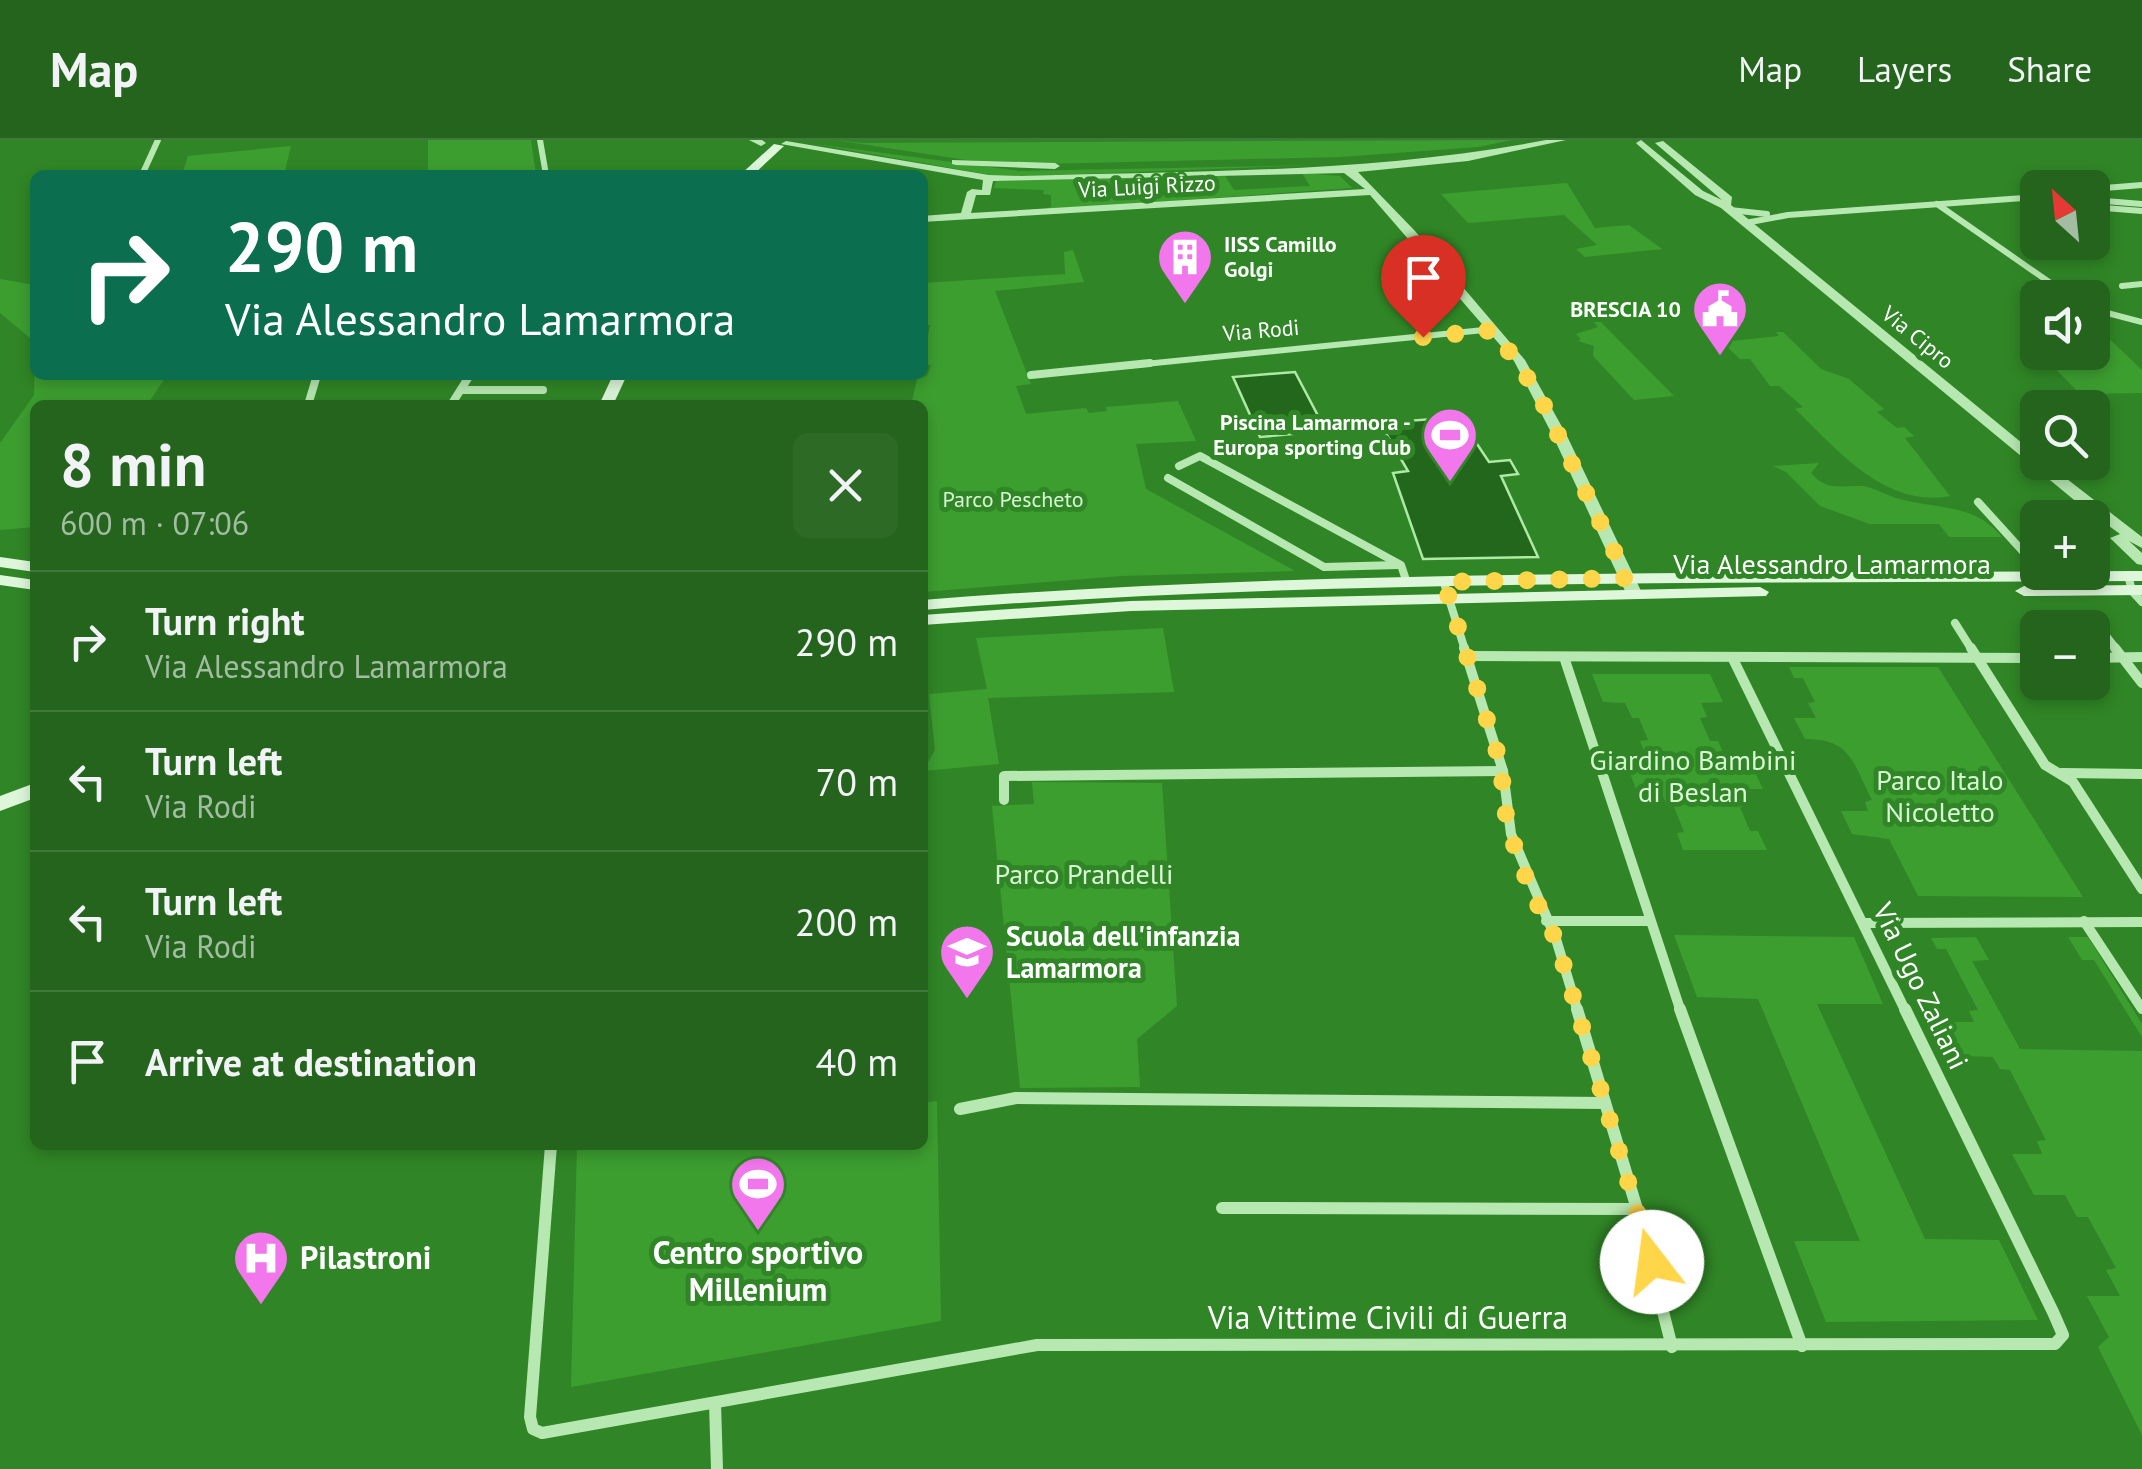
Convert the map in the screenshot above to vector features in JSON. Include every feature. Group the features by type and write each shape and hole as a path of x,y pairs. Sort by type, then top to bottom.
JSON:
{"main road":[{"path":"737,170 760,142 785,143"},
{"path":"752,170 785,143"},
{"path":"0,562 30,566"},
{"name":"Via Alessandro Lamarmora","path":"928,620 1446,590 2020,573"},
{"name":"Via Alessandro Lamarmora","path":"928,605 1404,574 1446,590"},
{"path":"0,580 30,584"},
{"name":"Via Alessandro Lamarmora","path":"2110,581 2136,584"},
{"name":"Via Alessandro Lamarmora","path":"1630,585 2136,584"},
{"path":"0,804 30,792"}],"street":[{"path":"144,170 158,140"},
{"path":"540,140 545,170"},
{"path":"804,140 995,166 1350,167 1519,140"},
{"path":"785,143 989,178 1350,167 1468,158 1561,140"},
{"path":"1634,142 1665,141"},
{"name":"Via Cipro","path":"1665,141 1719,190 1728,200 1727,208"},
{"name":"Via Cipro","path":"1634,142 1699,193 1727,208 2083,500"},
{"path":"1350,167 1494,330 1538,393 1630,585"},
{"path":"965,217 972,192 986,193 989,178"},
{"path":"2110,188 2142,185"},
{"path":"2110,191 2140,211"},
{"name":"Via Luigi Rizzo","path":"928,219 1374,192"},
{"path":"1757,234 1756,226 1764,223 2020,196"},
{"path":"1745,223 1788,215 2020,199"},
{"path":"2110,203 2124,202"},
{"path":"1939,205 2046,280"},
{"path":"2110,207 2140,211"},
{"path":"1727,208 1788,215"},
{"path":"2122,286 2142,284"},
{"path":"2110,314 2142,322"},
{"name":"Via Rodi","path":"1032,375 1494,330"},
{"path":"454,400 467,380"},
{"path":"461,390 543,390"},
{"path":"1179,466 1200,456 1404,574"},
{"name":"Via Alessandro Lamarmora","path":"1168,478 1324,567 1404,574"},
{"name":"Via Alessandro Lamarmora","path":"1978,502 2020,549"},
{"name":"Via Cipro","path":"2110,520 2142,544"},
{"name":"Via Cipro","path":"2110,545 2136,584"},
{"path":"1446,590 1470,656 1503,771 1501,790 1533,899 1556,939 1637,1209 1672,1347"},
{"path":"1955,622 2045,765 2073,782 2142,889"},
{"path":"2110,641 2142,683"},
{"path":"1470,656 2020,658"},
{"path":"1564,657 1648,921 1802,1346"},
{"path":"2110,657 2142,658"},
{"name":"Via Ugo Zaliani","path":"1733,659 2063,1335"},
{"path":"1004,800 1004,776 1503,771"},
{"path":"2056,773 2142,774"},
{"path":"1546,922 1648,921"},
{"path":"2084,921 2142,1009"},
{"path":"1863,924 2142,922"},
{"path":"960,1109 1016,1098 1605,1103"},
{"name":"Via Vittime Civili di Guerra","path":"551,1150 530,1417 533,1430 542,1433 1037,1345 2055,1344 2063,1335"},
{"path":"1222,1208 1637,1209"},
{"path":"715,1403 717,1469"}],"green space":[{"path":"428,140 531,140 535,170 428,170"},
{"path":"835,140 1512,140 1478,147 1340,157 1042,164 966,160"},
{"path":"815,144 1019,171 1317,165 1002,177"},
{"path":"291,146 285,170 184,170 188,156"},
{"path":"1302,173 1340,176 1352,188 1042,210 1051,207 1051,195 1043,194 1044,190 994,188 996,181 1225,176 1234,190 1310,186"},
{"path":"1567,183 1595,228 1629,225 1662,249 1585,257 1576,249 1597,245 1564,215 1468,223 1441,194"},
{"name":"Parco Pescheto","path":"1073,250 1084,282 995,291 1031,384 1016,386 1026,414 1086,408 1089,413 1107,411 1106,407 1178,401 1196,441 1136,444 1146,489 1295,571 1121,576 928,592 928,400 912,400 917,380 928,380 931,365 928,283 1065,274 1064,252"},
{"path":"0,279 30,284 30,338 0,313"},
{"path":"1586,313 1592,313 1674,396 1634,400 1593,356 1594,346 1578,341 1581,339 1576,334 1598,327"},
{"path":"1776,332 1783,332 1821,369 1849,379 1884,409 1877,412 1914,436 1905,438 1950,496 1904,493 1864,472 1795,409 1803,407 1779,386 1770,386 1750,359 1740,359 1722,342 1779,336"},
{"path":"2110,339 2142,370 2142,393 2076,390 2057,370 2110,370"},
{"path":"35,380 164,380 150,400 30,400"},
{"path":"30,401 30,527 0,530 0,443"},
{"path":"1819,463 1811,473 1823,483 1867,487 1896,498 1956,509 1980,518 2002,537 1949,537 1939,524 1870,524 1820,506 1786,472 1773,466"},
{"path":"1163,628 1174,692 988,698 999,764 928,771 935,750 929,694 987,689 976,638"},
{"name":"Parco Italo Nicoletto","path":"1789,667 1938,667 2083,897 1918,896 1889,839 1852,834 1841,811 1868,811 1865,802 1872,800 1841,748 1805,739 1794,718 1816,718 1808,703 1815,702 1803,678 1794,678"},
{"name":"Giardino Bambini di Beslan","path":"1592,674 1710,674 1723,702 1701,703 1707,717 1700,718 1710,741 1718,741 1725,757 1748,757 1763,789 1740,789 1747,806 1740,807 1750,831 1758,831 1767,850 1683,850 1677,833 1684,832 1674,807 1667,806 1660,789 1636,789 1624,757 1646,756 1640,741 1648,740 1639,718 1632,718 1625,703 1603,702"},
{"name":"Parco Prandelli","path":"1032,782 1162,783 1177,1006 1137,1039 1140,1087 1020,1088 992,806 1034,804"},
{"path":"1674,935 1854,937 1883,1004 1817,1004 1925,1239 1999,1240 2038,1320 1826,1322 1794,1241 1860,1241 1758,999 1697,997"},
{"path":"1976,937 1989,960 1972,961 2020,1049 2142,1051 2142,1435 2098,1347 2109,1337 2087,1296 2120,1296 2106,1270 2116,1268 2088,1217 2077,1217 2065,1195 2034,1195 2012,1154 2042,1154 2037,1141 2046,1140 2010,1070 2000,1069 1993,1057 1964,1056 1946,1022 1974,1022 1969,1011 1978,1010 1946,949 1937,949 1931,938"},
{"path":"2068,937 2088,937 2142,1024 2142,1037 2094,960 2082,960"},
{"name":"Centro sportivo Millenium","path":"937,1101 941,1321 571,1387 577,1150 928,1150 928,1102"}],"shaded area":[{"name":"Piscina Lamarmora - Europa sporting Club","path":"1295,372 1326,431 1260,437 1233,377"},
{"name":"Piscina Lamarmora - Europa sporting Club","path":"1459,417 1489,462 1510,460 1518,474 1501,476 1538,557 1423,559 1393,473 1408,471 1380,423"}],"place":[{"name":"IISS Camillo Golgi","path":"1185,306"},
{"name":"BRESCIA 10","path":"1720,358"},
{"name":"Piscina Lamarmora - Europa sporting Club","path":"1450,484"},
{"name":"Scuola dell'infanzia Lamarmora","path":"967,1001"},
{"name":"Centro sportivo Millenium","path":"758,1233"},
{"name":"Pilastroni","path":"261,1307"}],"route":[{"path":"1423,337 1494,330 1519,360 1538,393 1627,578 1444,582 1503,771 1501,790 1533,899 1556,939 1652,1262"}]}
